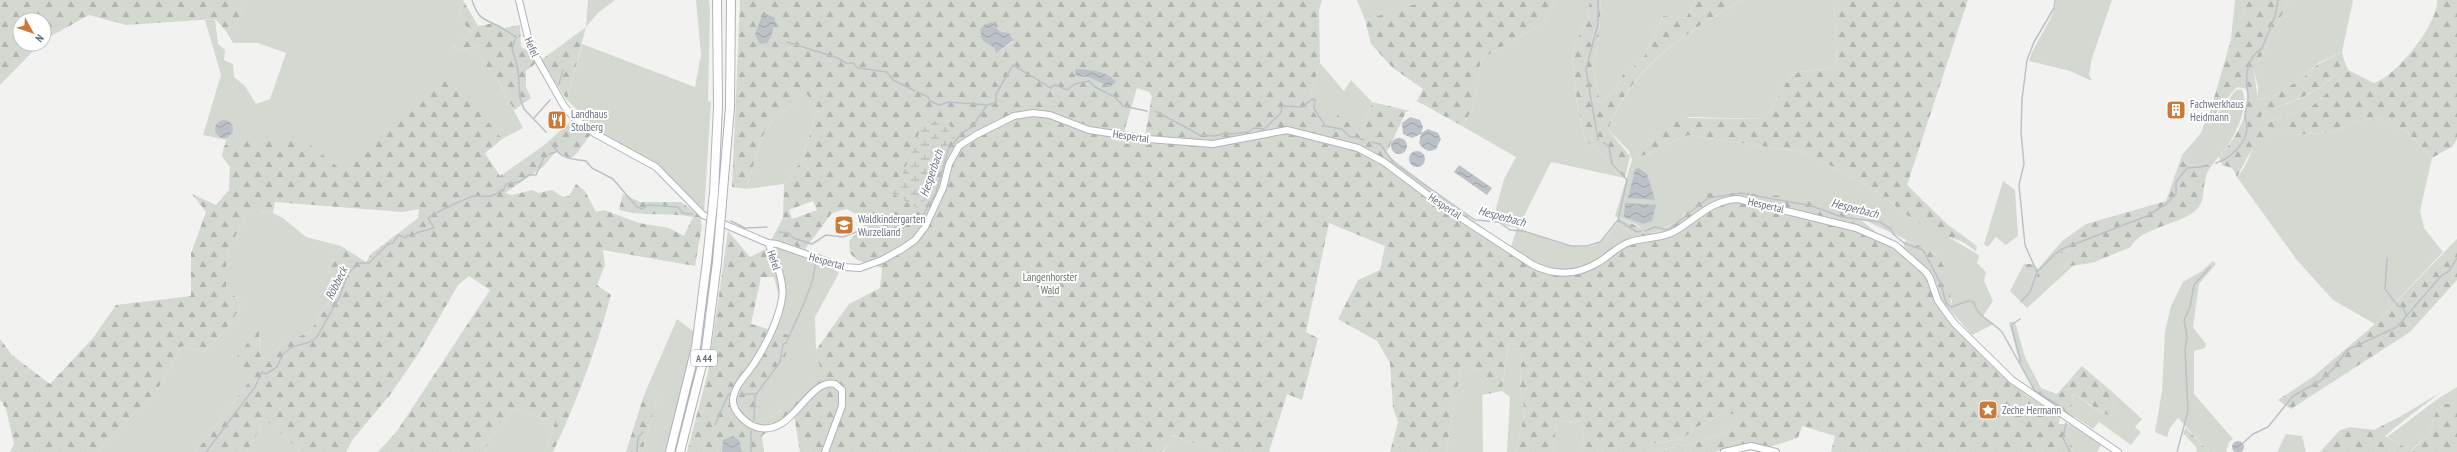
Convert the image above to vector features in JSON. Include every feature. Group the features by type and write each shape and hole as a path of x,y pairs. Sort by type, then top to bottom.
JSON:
{"highway":[{"name":"A 44","path":"670,452 696,347 714,194 718,106 717,0"},
{"name":"A 44","path":"680,452 706,349 718,262 730,107 731,0"}],"main road":[{"name":"Hefel","path":"519,0 530,46 564,106 575,119 594,133 656,168 703,215 768,243 782,286 782,301 755,362 738,385 734,403 741,417 748,424 760,428 768,428 789,418 822,385 835,384 842,390 843,402 825,452"},
{"name":"Hespertal","path":"768,243 777,244 843,267 860,268 882,260 915,240 925,227 943,188 949,164 959,146 976,135 1014,116 1033,113 1050,115 1089,130 1148,139 1213,144 1287,130 1358,148 1384,162 1444,207 1546,272 1560,273 1589,268 1630,242 1668,234 1712,204 1725,200 1738,199 1856,228 1896,245 1926,272 1933,285 1938,301 1948,316 2012,380 2118,452"},
{"path":"1724,452 1751,446 1776,452"}],"green space":[{"path":"0,0 247,0 237,22 226,31 215,19 126,25 89,15 52,36 52,12 12,12 12,52 32,52 0,85"},
{"path":"247,0 463,0 459,17 472,34 453,45 456,50 476,47 488,69 495,74 523,128 502,139 485,153 229,190 230,167 222,156 226,140 203,135 221,75 205,20 215,19 218,44 225,50 224,60 233,64 234,77 245,86 256,104 270,99 286,53 258,43 233,43 226,31 237,22"},
{"path":"463,0 478,26 494,23 504,28 520,25 521,47 527,50 536,63 526,71 526,87 531,98 514,110 495,74 488,69 476,47 456,50 453,44 472,34 459,17"},
{"path":"588,0 615,0 598,13 586,27"},
{"path":"696,0 709,0 710,11 708,101 711,102 704,213 666,175 593,132 596,127 567,100 582,44 695,87 701,55"},
{"name":"Langenhorster Wald","path":"740,0 1322,0 1319,10 1320,63 1308,104 1325,128 1340,113 1361,138 1372,102 1410,111 1406,112 1386,154 1529,263 1559,275 1587,268 1634,240 1634,236 1617,223 1619,218 1639,227 1646,237 1680,220 1700,193 1741,193 1796,197 1856,216 1915,264 1925,275 1945,317 2009,380 2026,395 2060,417 2059,424 2069,424 2067,434 2074,452 1831,452 1835,436 1802,426 1798,438 1769,447 1739,445 1715,452 1583,452 1582,421 1557,422 1553,452 1516,452 1525,411 1520,387 1522,350 1508,347 1502,391 1482,395 1482,370 1461,367 1446,452 1390,452 1398,422 1393,408 1390,363 1377,341 1338,319 1358,280 1380,270 1385,246 1329,223 1306,332 1318,338 1302,400 1287,394 1269,452 1218,452 1172,435 1163,452 800,452 793,409 762,436 764,452 687,452 708,372 728,231 750,257 766,249 775,277 761,277 751,324 789,335 782,375 769,380 757,403 758,420 773,417 822,375 816,350 849,304 880,288 882,268 857,260 850,253 849,241 869,221 847,209 832,213 805,249 772,238 783,218 784,184 801,162 818,109 804,90 791,106 774,118 762,137 746,189 732,187","holes":["999,31 1006,32 1013,37 1013,42 996,53 994,47","1137,88 1149,92 1152,96 1145,135 1124,132","813,201 817,210 792,219 789,210","1722,414 1736,414 1736,429 1689,445 1656,450 1648,444 1682,439 1695,428"]},
{"path":"1357,0 1429,0 1429,1 1365,20"},
{"path":"1429,0 1556,0 1543,23 1481,59 1472,110 1462,126 1417,101 1423,89 1393,68 1371,44 1365,20"},
{"path":"1556,0 1590,0 1587,20 1572,52 1577,104 1585,141 1596,147 1625,178 1551,162 1518,228 1559,243 1582,247 1592,246 1600,242 1617,223 1634,236 1634,240 1597,261 1576,271 1559,274 1540,267 1511,247 1517,228 1504,225 1495,212 1504,179 1516,157 1462,126 1472,110 1481,59 1543,23"},
{"path":"1590,0 1601,0 1598,45 1593,65 1600,103 1614,92 1624,73 1642,61 1663,16 1686,18 1696,0 1743,0 1681,38 1646,69 1630,87 1608,130 1630,156 1625,178 1596,147 1585,141 1577,103 1572,52 1587,20"},
{"path":"1601,0 1696,0 1686,18 1663,16 1642,61 1624,73 1614,92 1600,103 1593,65 1598,45"},
{"path":"1743,0 1834,0 1837,67 1792,73 1765,119 1689,117 1657,133 1637,157 1651,153 1675,140 1689,135 1809,153 1881,194 1904,213 1905,211 1977,254 1979,256 1977,263 1986,272 1984,281 1993,301 1983,316 1994,324 1972,335 1950,310 1952,301 1936,254 1856,216 1741,193 1732,193 1685,212 1680,220 1645,237 1639,226 1615,216 1632,160 1629,151 1608,130 1618,108 1631,87 1646,69 1663,53 1682,38"},
{"path":"1834,0 1968,0 1907,185 1947,224 1977,246 1976,251 1963,242 1933,231 1904,213 1881,194 1809,153 1689,135 1675,140 1651,153 1636,157 1657,133 1681,118 1765,119 1792,73 1837,67"},
{"path":"2055,0 2112,0 2092,58 2089,75 2092,81 2070,71 2029,61 2031,54 2050,20 2055,5"},
{"path":"2235,0 2249,0 2231,39"},
{"path":"2249,0 2289,0 2254,71 2258,100 2272,97 2304,77 2318,64 2342,52 2344,60 2338,70 2321,87 2299,99 2265,112 2261,116 2267,123 2311,107 2325,95 2348,70 2374,83 2383,79 2404,60 2424,35 2436,10 2437,0 2457,0 2457,139 2453,146 2432,158 2406,131 2376,117 2350,123 2334,132 2295,135 2280,129 2264,137 2253,148 2237,177 2232,168 2222,165 2219,157 2236,135 2244,117 2247,98 2246,89 2238,87 2235,89 2212,118 2209,116 2231,39"},
{"path":"2289,0 2353,0 2342,52 2318,63 2304,77 2272,97 2258,100 2258,87 2254,71"},
{"path":"586,27 567,100 541,60"},
{"path":"2344,60 2348,70 2325,95 2311,107 2267,123 2261,116 2265,112 2299,99 2321,87 2338,70"},
{"path":"1320,63 1344,91 1351,80 1372,102 1361,138 1325,128 1308,104"},
{"path":"445,69 502,139 485,153 500,176 543,146 580,113 596,127 577,153 570,159 557,150 543,167 505,193 512,195 532,190 538,193 552,190 563,197 569,196 576,184 585,191 596,212 604,210 639,223 669,228 684,236 693,217 637,213 619,210 623,194 640,202 681,202 700,216 702,226 695,266 603,250 605,265 597,285 611,295 599,336 585,375 553,452 545,452 555,422 513,409 489,440 485,452 378,452 397,431 490,290 469,276 458,285 420,351 390,395 353,439 346,452 301,452 265,419 247,452 196,452 249,382 231,365 259,328 260,355 265,361 285,342 310,332 335,290 328,269 341,246 366,262 371,254 418,218 419,209 402,212 275,202 273,213 247,212 226,255 226,287 242,304 228,327 204,352 182,346 156,392 97,452 10,452 14,444 6,409 0,400 0,339 12,355 50,384 93,338 116,305 191,296 191,253 206,212 192,194 216,205 229,190 230,167 222,156 224,146 243,137 304,140 339,168 408,113"},
{"path":"804,89 818,109 801,162 784,184 746,189 762,137 774,118 791,106"},
{"path":"2241,89 2244,96 2244,106 2237,129 2225,150 2212,163 2205,166 2197,166 2183,161 2182,155 2201,133 2204,124 2212,121 2236,90"},
{"path":"2376,117 2406,131 2432,158 2420,211 2424,228 2443,252 2375,324 2333,300 2296,259 2237,177 2247,163 2252,150 2261,139 2280,129 2295,135 2334,132 2350,123"},
{"path":"947,119 955,137 945,147 932,192 917,208 890,192 901,178 923,123"},
{"path":"2182,155 2183,161 2197,166 2207,165 2219,156 2209,169 2201,204 2195,211 2188,216 2142,235 2131,247 2092,263 2063,267 2081,250 2076,247 2055,256 2039,271 2040,284 2025,274 2024,264 2033,264 2038,269 2062,241 2086,224 2166,201"},
{"path":"2003,181 2015,190 2018,236 2006,245 1996,237 1988,247 1984,244"},
{"path":"247,212 273,213 283,218 306,237 341,246 328,269 335,290 310,332 285,342 265,361 260,355 259,329 249,382 196,452 97,452 156,392 182,346 204,352 228,327 242,304 226,287 226,255"},
{"path":"772,238 805,249 839,273 815,317 816,350 823,375 773,417 758,420 756,403 789,335 768,329 780,299 766,249"},
{"path":"2457,239 2457,280 2410,332 2291,409 2278,400 2314,376 2375,324"},
{"path":"1906,240 1932,252 1939,258 1946,272 1950,289 1950,310 1940,298 1936,282 1933,277 1921,263 1903,247"},
{"path":"2076,247 2081,250 2063,267 2073,266 2027,308 2010,291 2024,264 2025,274 2040,283 2038,271 2055,256"},
{"path":"2213,261 2216,264 2199,284 2193,327 2206,344 2205,348 2194,351 2194,394 2233,439 2229,442 2226,452 2209,452 2178,418 2170,428 2167,437 2155,432 2162,391 2165,331 2171,306 2183,282 2202,271"},
{"path":"677,319 694,332 679,400 665,452 642,452 657,398 644,395"},
{"path":"2009,322 2015,322 2025,357 2041,388 2037,389 2035,395 2031,391 2033,389 2020,364"},
{"path":"1508,347 1522,350 1520,387 1525,411 1516,452 1507,452 1510,397 1502,391"},
{"path":"2082,366 2117,396 2110,416 2073,394 2071,409 2075,413 2074,421 2035,395 2037,389 2041,388 2057,394"},
{"path":"1461,367 1482,370 1483,452 1446,452"},
{"path":"2457,387 2457,404 2445,404 2436,412 2429,434 2410,451 2387,437 2439,398"},
{"path":"2441,392 2407,418 2401,416"},
{"path":"2073,394 2110,416 2117,396 2142,419 2135,427 2141,432 2131,445 2099,422 2093,429 2075,417 2071,409"},
{"path":"644,395 657,398 642,452 626,452"},
{"path":"2445,404 2457,404 2457,452 2320,452 2340,430 2351,427 2374,430 2401,416 2407,418 2385,436 2411,451 2429,434 2436,412"},
{"path":"513,409 555,422 545,452 485,452 489,440"},
{"path":"1722,414 1736,414 1736,429 1689,445 1656,450 1648,444 1682,439 1695,428"},
{"path":"265,419 301,452 247,452"},
{"path":"1582,421 1583,452 1553,452 1557,422"},
{"path":"2069,424 2101,445 2097,452 2074,452 2067,434"},
{"path":"2186,428 2209,452 2197,452 2196,447 2183,433"},
{"path":"2286,434 2302,436 2306,452 2277,452"},
{"path":"1171,435 1219,452 1164,452"}],"water":[{"path":"766,14 775,18 774,24 769,41 767,43 760,44 755,35 761,18"},
{"path":"992,22 999,31 1009,33 1014,40 996,53 994,47 983,41 980,30 984,25"},
{"path":"1075,69 1092,70 1103,73 1108,75 1116,82 1110,87 1089,77 1076,76"},
{"path":"1410,117 1420,120 1423,127 1421,133 1428,129 1438,133 1441,139 1436,149 1429,151 1422,147 1419,143 1421,134 1412,138 1403,134 1402,123"},
{"path":"220,120 228,120 233,125 231,136 228,138 220,138 215,133 215,125"},
{"path":"1399,138 1406,143 1407,146 1402,153 1399,154 1392,149 1391,146 1396,139"},
{"path":"1417,151 1424,156 1425,159 1420,166 1417,167 1410,162 1409,159 1414,152"},
{"path":"1459,165 1492,188 1487,195 1454,172"},
{"path":"1639,168 1647,174 1655,200 1628,198 1635,169"},
{"path":"1625,203 1656,205 1652,221 1643,224 1624,217"},
{"path":"733,436 739,440 742,452 722,452 723,440"},
{"path":"2236,441 2240,441 2244,447 2240,453 2236,453 2232,449 2232,445"}],"waterway":[{"name":"Hesperbach","path":"472,0 477,13 482,18 516,37 512,48 518,70 520,98 524,109 546,132"},
{"path":"1598,0 1598,24 1586,69 1598,140"},
{"path":"2037,272 2025,245 2019,185 2024,164 2021,132 2022,99 2027,60 2034,42 2054,8 2055,0"},
{"path":"2216,163 2222,161 2233,153 2245,137 2247,131 2245,116 2248,97 2248,69 2253,57 2262,48 2275,16 2278,0"},
{"path":"787,42 838,58 846,63 853,63 858,68 887,72 893,80 915,91"},
{"name":"Hesperbach","path":"779,232 789,233 793,238 812,244 826,235 843,237 864,229 884,231 921,219 936,192 948,150 962,133 972,127 987,105 996,103 996,94 1013,65 1050,88 1055,85 1067,90 1075,84 1089,81 1095,87 1115,97 1123,106 1147,111"},
{"path":"559,84 563,70"},
{"path":"920,93 928,97 930,101 939,105 949,102 987,105"},
{"name":"Hesperbach","path":"1155,111 1200,135 1215,136 1225,133 1232,134 1248,132 1254,128 1264,129 1281,113 1282,106 1303,107 1312,99 1315,100 1314,108 1325,126 1342,129 1350,137 1356,137 1364,140"},
{"path":"534,118 550,100"},
{"name":"Hesperbach","path":"1372,142 1380,144 1394,163 1475,220 1499,222 1510,230 1523,231 1571,246 1587,246 1600,242 1618,220"},
{"path":"1604,143 1609,147 1612,164 1627,180 1618,220 1637,232 1641,231"},
{"name":"Hesperbach","path":"552,144 562,155 571,159 586,161 592,168 613,179 637,207 642,209 648,205 678,207 683,213 692,214"},
{"name":"Röbbeck","path":"549,154 556,152"},
{"name":"Röbbeck","path":"206,452 255,387 262,372 266,374 277,367 283,354 292,347 310,342 317,337 340,296 348,273 360,263 369,263 388,244 393,243 398,235 406,238 407,235 412,237 416,233 434,228 428,218 436,213 475,196 495,195 501,190 503,191 506,184 519,182 529,175 536,175 544,157"},
{"path":"2021,302 2030,292 2037,272 2062,249 2147,216 2166,204 2176,194 2176,182 2187,168 2209,166"},
{"name":"Hesperbach","path":"1645,231 1655,227 1668,230 1708,198 1741,193 1812,206 1842,217 1880,222 1891,229 1893,234 1904,243 1923,250 1941,284 1946,303 1951,307 1968,301 1974,302 1975,307 1981,315 2002,332 2035,391 2063,408 2069,415"},
{"name":"Hesperbach","path":"731,221 745,228 767,227"},
{"path":"2387,258 2385,289 2398,306 2403,307 2406,315"},
{"path":"2242,444 2253,434 2268,427 2293,396 2320,381 2334,368 2347,350 2397,327 2441,276 2449,271 2457,258"},
{"path":"754,419 755,396 780,362 783,344 786,343 804,304 814,274 815,265"},
{"path":"2177,452 2188,411 2185,349 2187,337 2184,320 2190,307 2194,285 2210,267"},
{"path":"2020,319 2011,325 2021,362"},
{"path":"715,425 728,395 730,394"},
{"path":"741,394 756,394"},
{"name":"Hesperbach","path":"2066,423 2063,438 2070,452"},
{"path":"751,431 751,452"},
{"path":"637,452 638,437 643,432"}],"place":[{"name":"Fachwerkhaus Heidmann","path":"2176,110"},
{"name":"Landhaus Stolberg","path":"557,120"},
{"name":"Waldkindergarten Wurzelland","path":"844,225"},
{"name":"Zeche Hermann","path":"1988,410"}]}
